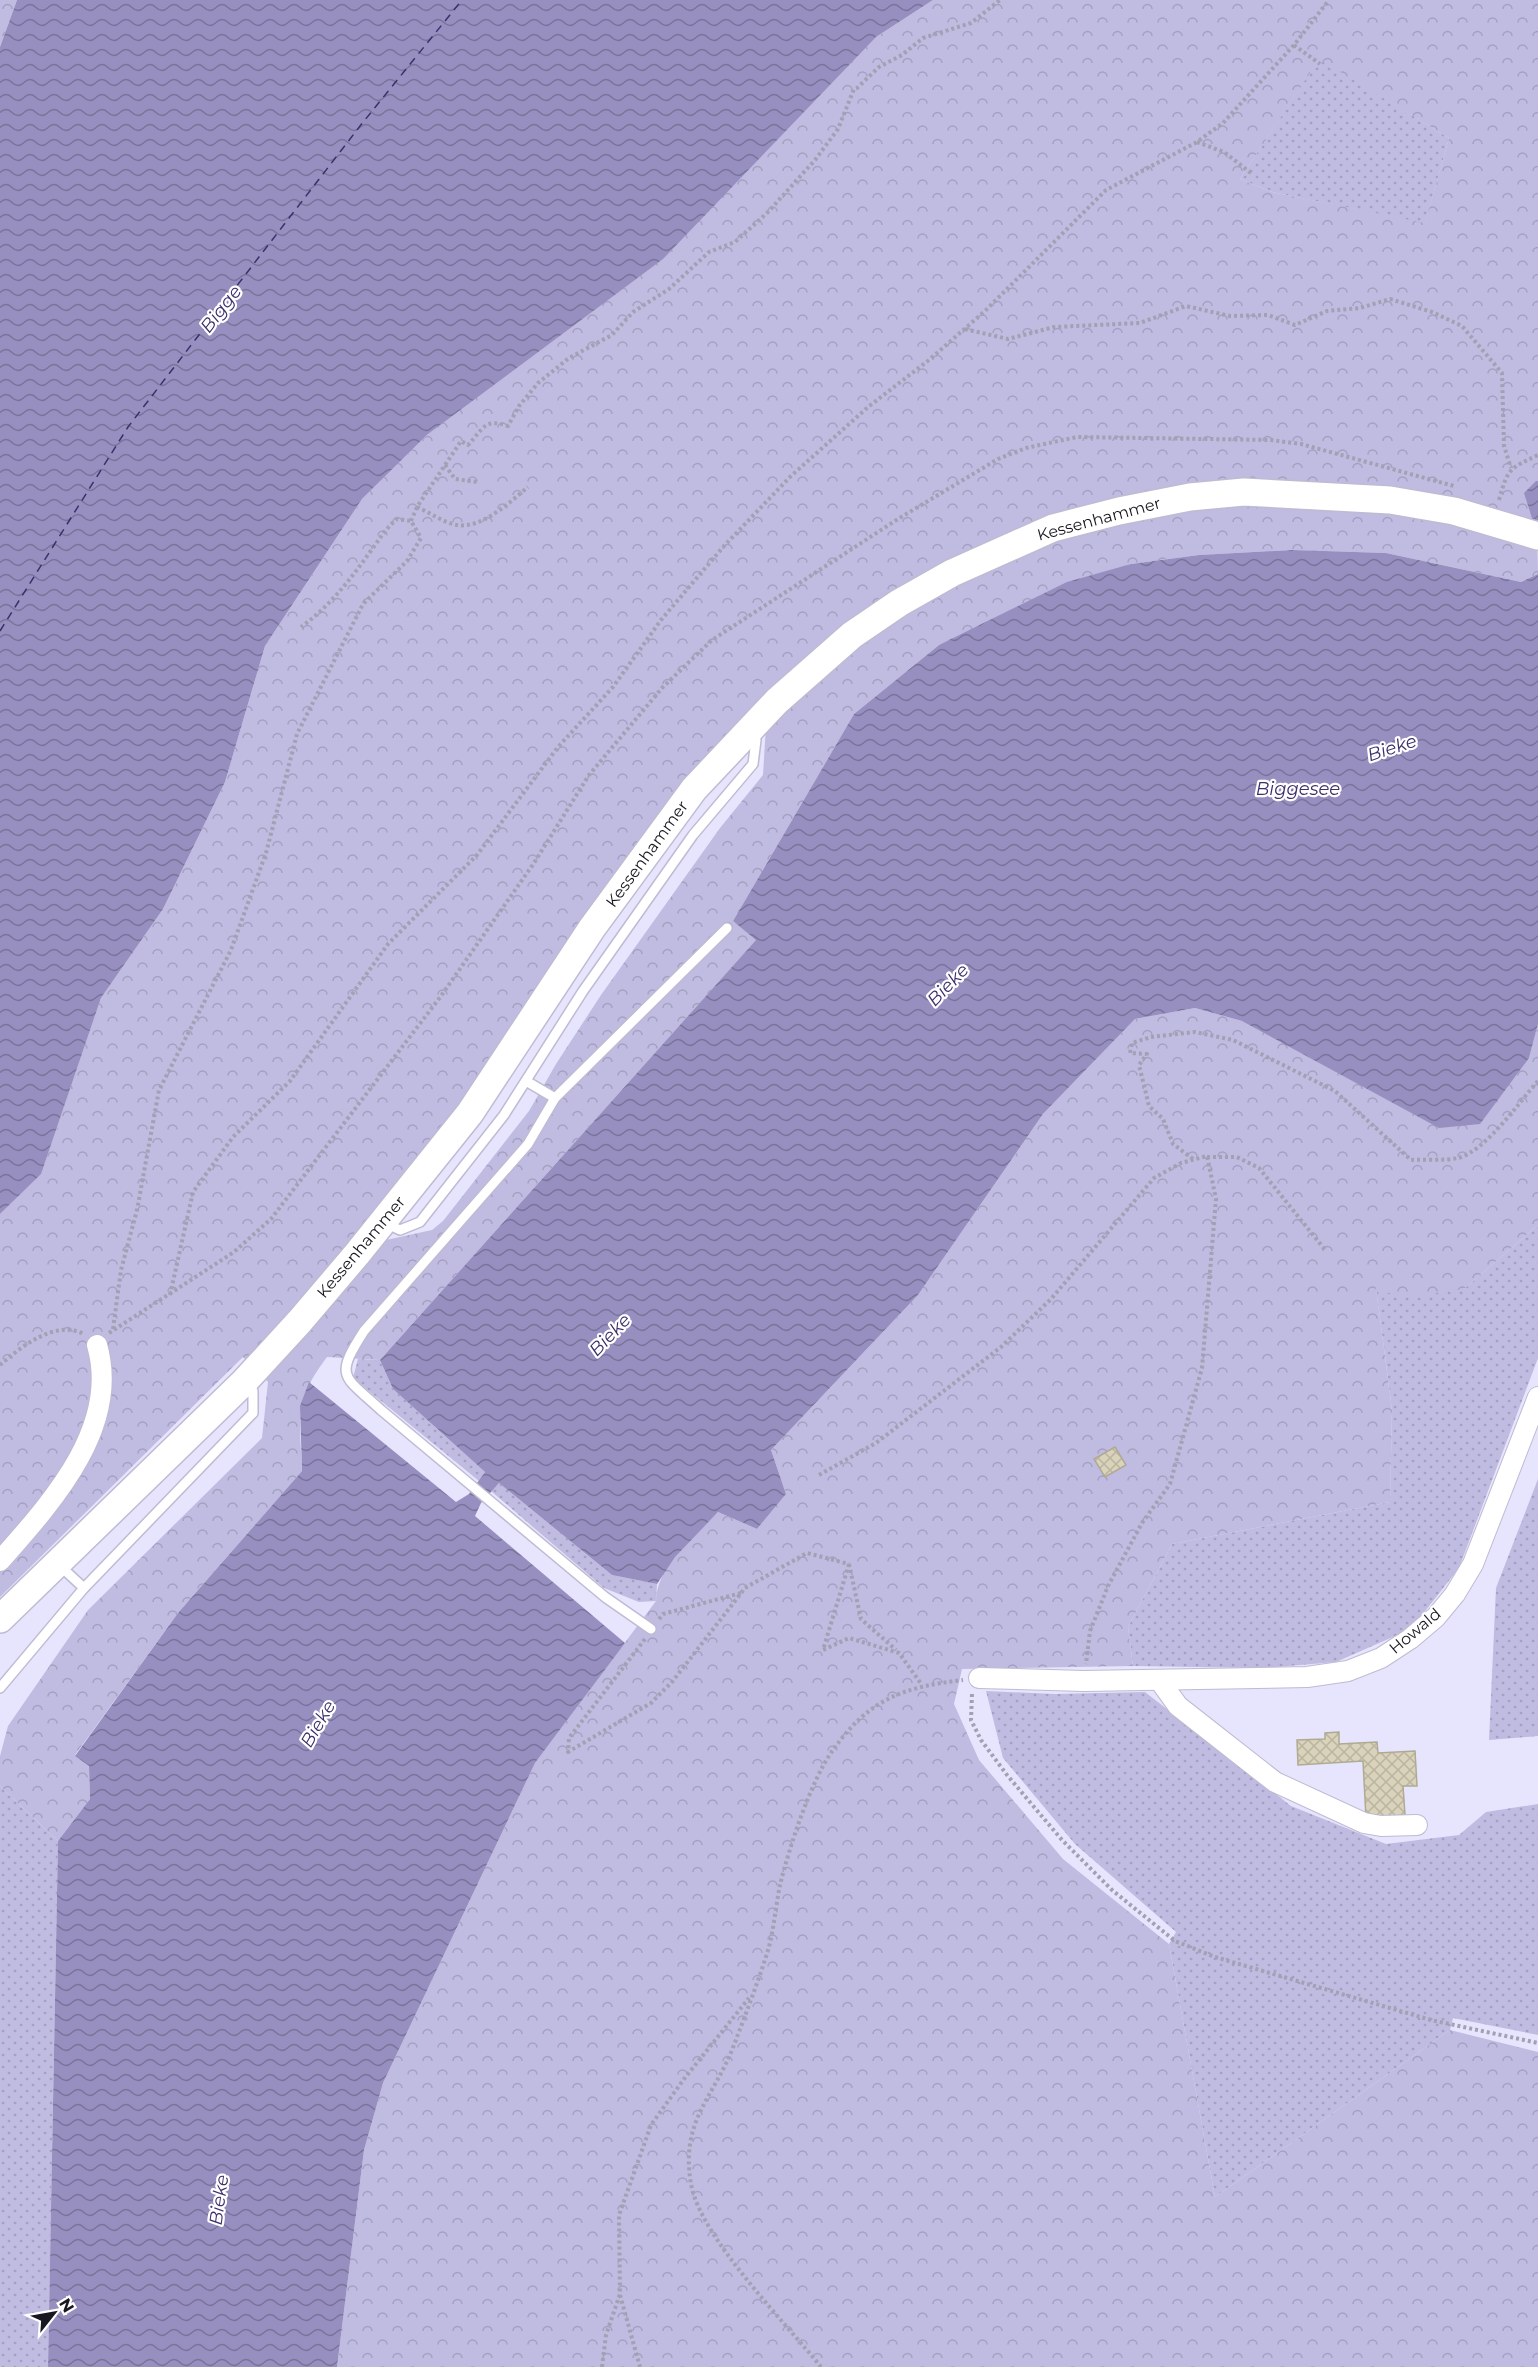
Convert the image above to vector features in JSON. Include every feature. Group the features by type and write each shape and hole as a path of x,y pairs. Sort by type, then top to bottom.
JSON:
{"main road":[{"name":"Kessenhammer","path":"0,1619 244,1382 300,1321 470,1113 592,928 694,789 777,701 852,635 899,603 952,573 1053,528 1119,511 1190,497 1244,492 1390,500 1454,511 1530,533"}],"street":[{"path":"0,1561 56,1493 87,1442 100,1409 104,1376 98,1346"},
{"name":"Howald","path":"980,1678 1160,1681 1307,1677 1348,1671 1381,1658 1410,1640 1436,1617 1455,1594 1473,1564 1538,1397"},
{"path":"1160,1681 1178,1706 1275,1782 1364,1823 1381,1826 1417,1825"}],"lane":[{"path":"383,1222 400,1230 420,1222 504,1115 583,991 693,835 753,764 756,740 750,729"},
{"path":"651,1629 604,1596 347,1379 346,1359 364,1331 528,1144 555,1098 727,928"},
{"path":"526,1081 555,1098"},
{"path":"0,1688 84,1588 253,1413 253,1391 244,1382"},
{"path":"57,1564 84,1588"}],"path":[{"path":"411,521 417,507 461,441 468,445 488,423 494,421 508,426 519,406 537,383 569,358 612,335 633,312 669,288 709,252 735,242 815,160 838,129 854,89 879,67 902,55 923,38 972,23 1000,0"},
{"path":"169,1296 194,1192 233,1137 290,1081 388,944 477,855 558,747 613,687 661,620 724,546 799,469 868,407 929,360 964,329 1106,190 1197,142 1223,123 1294,45 1329,0"},
{"path":"1294,45 1320,64"},
{"path":"1197,142 1224,152 1251,173"},
{"path":"964,329 1008,339 1054,327 1140,323 1186,306 1230,316 1268,315 1295,325 1327,311 1360,308 1390,299 1432,312 1462,326 1502,373 1504,446 1511,468"},
{"path":"1499,500 1505,478 1511,468 1538,455"},
{"path":"445,465 455,479 478,482"},
{"path":"417,507 457,525 478,521 502,508 528,487"},
{"path":"301,627 336,597 385,529 397,519 411,521"},
{"path":"113,1329 120,1270 137,1209 159,1090 231,950 266,853 297,734 363,604 407,561 421,538 411,521"},
{"path":"1194,1160 1173,1144 1163,1119 1149,1106 1139,1065 1147,1054 1130,1053 1132,1043 1151,1037 1195,1032 1233,1040 1335,1090 1412,1160 1459,1158 1492,1137 1499,1125 1538,1081"},
{"path":"1084,1681 1090,1631 1108,1586 1136,1534 1170,1484 1202,1368 1216,1200 1207,1156"},
{"path":"819,1475 876,1443 1000,1347 1051,1299 1154,1178 1181,1163 1207,1156 1237,1157 1259,1168 1326,1251"},
{"path":"0,1365 34,1339 62,1330 82,1332 98,1346"},
{"path":"741,1593 721,1596 663,1614 634,1657 569,1738 568,1752 651,1703 672,1682 745,1588 807,1552 849,1564"},
{"path":"849,1564 861,1619 899,1653 922,1685"},
{"path":"849,1564 823,1650 849,1638 899,1653"},
{"path":"821,2367 726,2252 708,2223 691,2186 688,2152 693,2124 733,2048 769,1946 781,1882 804,1812 831,1752 846,1733 883,1699 922,1685 980,1678"},
{"path":"980,1678 970,1700 971,1719 981,1740 1062,1840 1112,1890 1175,1941 1215,1957 1431,2020 1538,2043"},
{"path":"640,2367 620,2294 619,2215 651,2126 684,2079 751,1996"},
{"path":"602,2367 606,2335 620,2294"}],"green space":[{"path":"0,0 17,0 0,47"},
{"path":"933,0 1538,0 1538,481 1536,481 1538,574 1521,582 1386,553 1293,550 1199,555 1131,564 939,645 854,714 733,921 757,939 380,1360 327,1357 308,1386 301,1411 302,1471 178,1613 75,1755 89,1766 90,1799 58,1841 0,1786 0,1756 8,1726 88,1610 262,1438 268,1382 243,1357 0,1597 0,1214 41,1173 101,998 163,909 225,782 265,646 362,499 428,434 876,37","holes":["1319,59 1449,138 1425,223 1272,192 1240,179","766,726 763,775 720,828 601,995 556,1064 529,1111 443,1221 432,1230 386,1240 481,1115 678,828"]},
{"path":"1319,58 1449,138 1425,224 1272,192 1240,179"},
{"path":"1195,1008 1242,1021 1529,1058 1538,1024 1538,1225 1464,1289 1402,1298 1376,1288 1392,1410 1390,1502 1172,1544 1128,1627 1133,1666 962,1669 954,1704 979,1760 1063,1859 1169,1944 1215,2197 1450,2030 1538,2052 1538,2367 337,2367 364,2150 383,2083 535,1763 656,1601 663,1575 678,1552 718,1512 757,1529 786,1494 771,1450 918,1295 1043,1114 1135,1019"},
{"path":"1538,1225 1538,1358 1459,1568 1411,1629 1336,1662 1264,1668 1133,1666 1128,1627 1172,1544 1390,1502 1392,1410 1376,1288 1464,1289"},
{"path":"358,1359 380,1360 393,1389 485,1472 479,1481 353,1378"},
{"path":"1538,1479 1538,1736 1489,1740 1496,1588"},
{"path":"499,1483 612,1575 657,1584 656,1601 639,1602 604,1588 491,1491"},
{"path":"986,1691 1055,1694 1145,1692 1291,1806 1386,1844 1459,1835 1486,1812 1538,1804 1538,2035 1453,2018 1450,2030 1215,2197 1169,1944 1176,1932 1075,1844 1003,1758"},
{"path":"0,1786 58,1841 48,2367 0,2367"}],"water":[{"name":"Bigge","path":"17,0 933,0 876,37 663,259 428,434 362,499 265,646 225,782 163,909 101,998 41,1174 0,1214 0,47"},
{"path":"1538,481 1538,537 1524,493"},
{"name":"Biggesee","path":"1293,550 1386,553 1521,582 1538,574 1538,1024 1529,1058 1480,1124 1439,1128 1242,1021 1195,1008 1135,1019 1043,1114 918,1295 771,1450 786,1494 757,1529 718,1512 675,1557 657,1584 612,1575 499,1483 481,1503 475,1516 625,1643 535,1763 383,2083 364,2150 337,2367 48,2367 58,1841 90,1799 89,1766 75,1756 178,1613 302,1471 300,1406 309,1382 456,1502 469,1494 485,1472 393,1389 380,1360 756,940 733,921 854,714 939,645 1067,582 1131,564 1199,555"}],"building":[{"path":"1115,1447 1126,1465 1105,1477 1094,1459"},
{"path":"1339,1732 1339,1744 1377,1742 1378,1753 1415,1751 1417,1786 1403,1786 1405,1815 1366,1818 1363,1761 1298,1765 1297,1740 1325,1739 1325,1733"}],"ferry route":[{"path":"0,631 128,427 360,126 462,0"}],"water label":[{"name":"Bieke","path":"1392,748"},
{"name":"Bieke","path":"948,985"},
{"name":"Bieke","path":"610,1335"},
{"name":"Bieke","path":"318,1724"},
{"name":"Bieke","path":"219,2200"}]}
